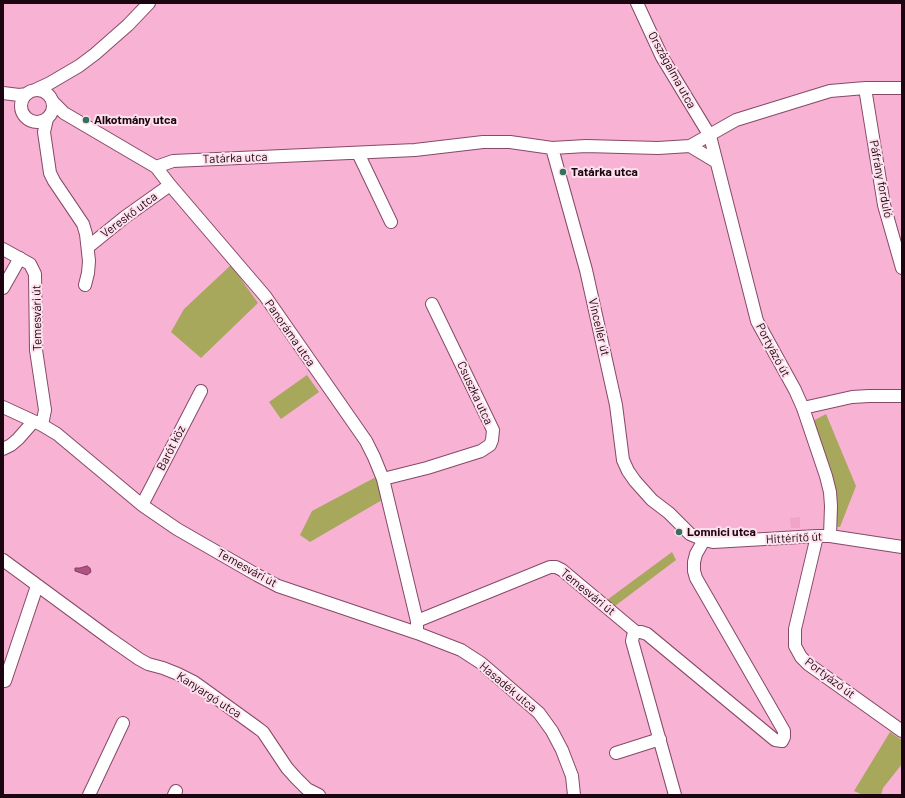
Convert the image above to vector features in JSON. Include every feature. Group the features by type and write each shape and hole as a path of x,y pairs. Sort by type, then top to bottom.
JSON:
{"street":[{"path":"20,106 22,99 31,92 79,66 95,54 128,25 149,3"},
{"name":"Országalma utca","path":"636,3 662,57 710,136"},
{"path":"44,132 53,109 49,90 50,83"},
{"name":"Tatárka utca","path":"156,167 173,161 415,150 483,142 510,142 552,148 586,146 658,148 690,146 736,120 830,91 865,88 902,88"},
{"name":"Páfrány forduló","path":"865,88 884,205 902,268"},
{"path":"7,94 41,90 51,100"},
{"path":"7,94 20,106 24,116 28,120 40,126 44,132 50,173 60,191 83,224 88,247 88,273 86,285"},
{"name":"Panoráma utca","path":"51,100 64,113 156,167 265,296 366,441 383,479 417,627"},
{"path":"34,122 41,122 56,112 64,113"},
{"name":"Portyázó út","path":"710,136 715,161 757,321 795,390 819,454 830,492 830,536"},
{"path":"690,146 715,161"},
{"name":"Vincellér út","path":"552,148 586,270 616,405 623,460 628,471 652,500"},
{"path":"358,153 391,222"},
{"name":"Vereskő utca","path":"88,247 125,217 170,185"},
{"name":"Temesvári út","path":"3,249 30,264 35,274 36,340 45,410 37,423 57,434 142,505 177,529 278,586 417,627 550,567 556,568 562,570 636,632"},
{"path":"3,288 20,258"},
{"name":"Csuszka utca","path":"383,479 427,468 481,451 490,445 492,440 493,430 432,304"},
{"name":"Barót köz","path":"142,505 201,391"},
{"path":"803,408 852,397 902,396"},
{"path":"3,407 37,423 11,445 3,449"},
{"name":"Hittérítő út","path":"652,500 669,513 690,534 704,540 714,542 830,536 902,547"},
{"name":"Portyázó út","path":"817,536 795,629 795,646 801,657 808,664 902,731"},
{"path":"675,795 632,641 636,632 647,634 775,740 782,741 784,737 784,731 696,578 694,562 696,554 704,540"},
{"name":"Kanyargó utca","path":"3,560 139,659 148,664 178,674 194,682 255,726 263,732 287,768 296,778 307,789 319,795"},
{"path":"5,681 37,586"},
{"name":"Hasadék utca","path":"417,627 462,650 481,663 539,712 552,731 562,750 572,776 574,795"},
{"path":"89,795 123,723"},
{"path":"616,754 660,739"}],"shaded area":[{"path":"231,265 258,303 201,358 171,332 184,309"},
{"path":"307,375 319,392 281,419 269,402"},
{"path":"826,414 856,486 840,527 833,526 811,422"},
{"path":"376,477 382,500 310,542 300,535 312,511"},
{"path":"800,517 800,528 791,528 790,518"},
{"path":"672,552 676,560 615,606 607,600"},
{"path":"87,566 90,568 91,572 87,575 75,571 75,568"},
{"path":"890,732 902,740 902,764 883,788 881,795 863,795 854,791"}],"place":[{"name":"Alkotmány utca","path":"86,120"},
{"name":"Tatárka utca","path":"563,172"},
{"name":"Lomnici utca","path":"679,532"}]}
